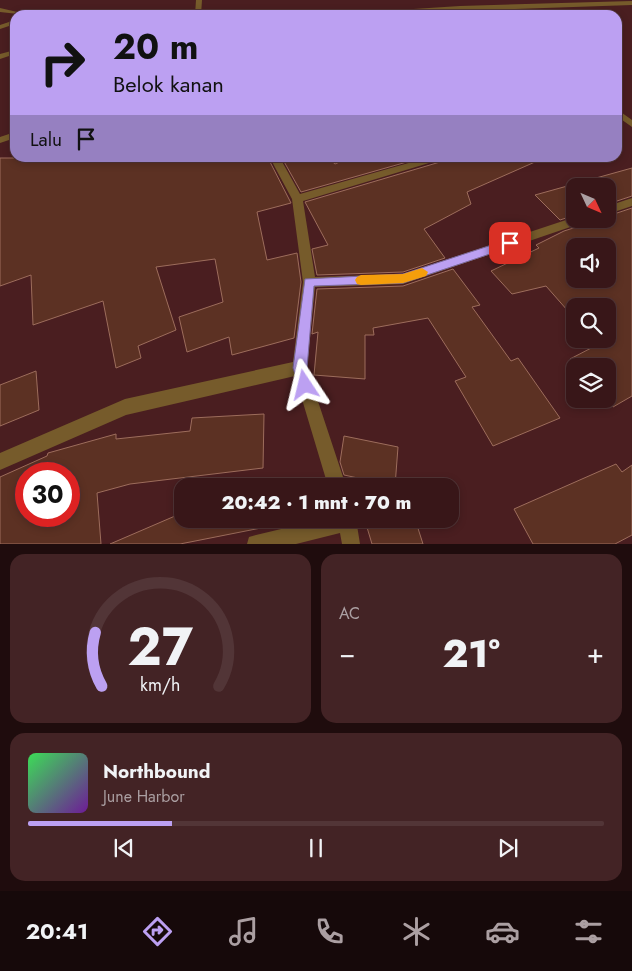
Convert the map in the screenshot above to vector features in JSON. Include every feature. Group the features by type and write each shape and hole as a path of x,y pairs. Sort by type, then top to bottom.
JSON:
{"street":[{"path":"448,0 460,8"},
{"path":"429,10 632,3"},
{"path":"622,116 632,124"},
{"path":"277,162 297,199 309,282 300,368 334,478"},
{"path":"297,199 422,162"},
{"path":"616,207 632,202"},
{"path":"309,282 403,279 566,224"},
{"path":"0,462 125,407 300,368"},
{"path":"256,544 317,528"},
{"path":"348,528 351,544"}],"building":[{"path":"0,158 10,158 10,162 270,162 291,203 257,212 267,260 297,253 301,282 294,338 232,355 229,337 187,352 179,317 223,302 215,259 156,267 176,330 138,346 141,358 116,368 103,301 33,325 31,275 0,286"},
{"path":"284,162 333,162 335,164 340,162 407,162 301,192"},
{"path":"440,162 535,162 467,192 471,204 424,229 445,258 403,272 317,275 312,249 328,245 305,202"},
{"path":"632,168 632,196 616,201 616,178 596,178"},
{"path":"566,186 566,218 560,220 535,195"},
{"path":"632,208 632,396 616,405 616,358 572,358 591,348 616,348 616,298 566,298 566,309 546,286 512,294 491,271 539,248 536,245 573,228 616,228 616,213"},
{"path":"453,269 480,305 472,307 511,361 518,358 560,418 493,446 455,381 466,377 428,318 373,328 374,335 365,335 365,379 314,375 318,332 312,334 317,289 403,286"},
{"path":"36,371 39,410 0,426 0,385"},
{"path":"264,414 263,468 130,484 97,493 101,544 0,544 0,477 15,470 15,527 80,527 80,462 34,462 47,456 48,453 116,434 116,439 190,431 192,418"},
{"path":"344,436 398,447 396,478 358,478 344,475 340,462"},
{"path":"616,464 622,472 632,465 632,535 615,544 533,544 514,509"},
{"path":"174,516 174,528 261,528 180,544 110,544"},
{"path":"367,528 418,528 423,544 372,544"}],"slow traffic":[{"path":"361,280 403,279 422,272"}],"route":[{"path":"305,385 300,368 309,282 403,279 510,243"}]}
